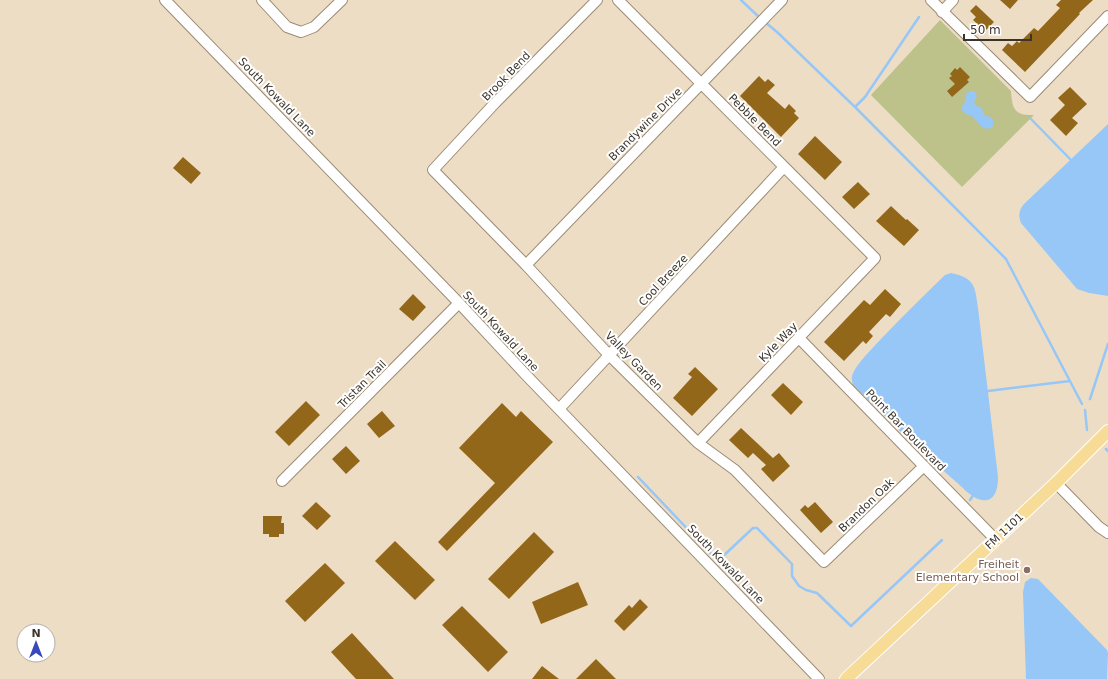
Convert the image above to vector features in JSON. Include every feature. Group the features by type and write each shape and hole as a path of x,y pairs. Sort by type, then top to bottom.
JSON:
{"main road":[{"name":"FM 1101","path":"846,679 996,540 1108,431"}],"street":[{"name":"South Kowald Lane","path":"165,0 460,303 559,409 819,679"},
{"path":"262,0 287,27 301,32 314,27 342,0"},
{"name":"Brook Bend","path":"433,170 597,0"},
{"name":"Pebble Bend","path":"618,0 875,258"},
{"path":"931,0 1030,97 1108,16"},
{"path":"942,12 953,0"},
{"name":"Brandywine Drive","path":"526,265 780,2"},
{"name":"Cool Breeze","path":"559,409 784,167"},
{"name":"Valley Garden","path":"433,170 526,265 610,355 698,443 735,470 824,562"},
{"name":"Kyle Way","path":"698,443 875,258"},
{"name":"Tristan Trail","path":"282,481 460,303"},
{"name":"Point Bar Boulevard","path":"798,338 996,540"},
{"name":"Brandon Oak","path":"824,562 924,466"},
{"path":"1056,483 1099,527 1108,533"}],"green space":[{"path":"940,20 1011,91 1012,102 1015,110 1022,114 1034,115 962,187 871,95"}],"water":[{"path":"975,91 977,96 974,102 975,105 982,108 984,115 993,120 993,126 989,129 983,128 972,116 966,114 962,110 962,106 966,101 966,94"},
{"path":"1108,124 1108,296 1089,293 1077,289 1021,223 1019,215 1024,204"},
{"path":"951,273 965,277 969,280 974,289 977,300 998,477 996,491 992,498 988,500 978,499 966,491 890,422 853,385 852,381 852,375 869,352 945,275"},
{"path":"1031,578 1038,579 1107,650 1107,679 1026,679 1023,592 1025,582"}],"building":[{"path":"1000,0 1018,0 1010,9"},
{"path":"1061,0 1093,0 1079,13 1080,14 1025,72 1002,50 1008,43 1012,46 1017,41 1019,43 1034,28 1038,31 1060,8 1056,5"},
{"path":"976,5 994,22 985,31 973,20 976,17 970,11"},
{"path":"960,67 970,77 967,80 969,82 952,97 947,91 955,84 949,78 952,76 950,74 955,68 957,70"},
{"path":"759,76 765,82 768,79 775,85 767,93 785,109 789,104 796,111 794,113 799,118 781,137 740,96"},
{"path":"1070,87 1087,104 1072,118 1078,123 1066,136 1050,120 1065,105 1058,98"},
{"path":"815,136 842,162 825,180 798,154"},
{"path":"183,157 201,173 191,184 173,168"},
{"path":"858,182 870,194 854,209 842,197"},
{"path":"891,206 919,230 904,246 876,221"},
{"path":"885,289 901,304 890,317 886,314 869,332 873,336 866,344 863,341 844,361 824,342 864,300 870,305"},
{"path":"413,294 426,307 413,321 399,309"},
{"path":"695,367 718,389 692,416 673,398 692,377 688,374"},
{"path":"783,383 803,402 791,415 771,395"},
{"path":"306,401 320,415 289,446 275,432"},
{"path":"502,403 516,417 521,411 553,442 447,551 438,542 495,483 459,448"},
{"path":"382,411 395,426 379,438 367,424"},
{"path":"741,428 773,458 779,453 790,466 773,482 761,469 766,465 753,453 748,458 729,440"},
{"path":"346,446 360,461 346,474 332,459"},
{"path":"316,502 331,516 317,530 302,516"},
{"path":"815,502 833,522 821,533 800,510 805,505 808,508"},
{"path":"263,516 282,516 281,523 284,523 284,534 279,534 279,537 269,537 269,534 263,534"},
{"path":"534,532 554,552 509,599 488,579"},
{"path":"395,541 435,580 415,600 375,561"},
{"path":"325,563 345,583 305,622 285,601"},
{"path":"578,582 588,605 541,624 532,602"},
{"path":"640,599 648,607 624,631 614,621 629,605 632,608"},
{"path":"462,606 508,652 488,672 442,625"},
{"path":"352,633 394,679 356,679 331,652"},
{"path":"596,659 616,679 576,679"},
{"path":"542,666 559,679 532,679"}],"waterway":[{"path":"741,0 760,18"},
{"path":"855,107 865,97 919,17"},
{"path":"765,22 855,107 1006,259 1082,404"},
{"path":"1031,119 1072,161"},
{"path":"1090,399 1108,344"},
{"path":"987,392 1070,381"},
{"path":"1085,410 1087,430"},
{"path":"638,477 717,560 720,559 753,528 757,528 792,564 792,576 799,586 817,593 851,626 942,540"},
{"path":"970,500 974,494"}],"place":[{"name":"Freiheit Elementary School","path":"1027,570"}]}
